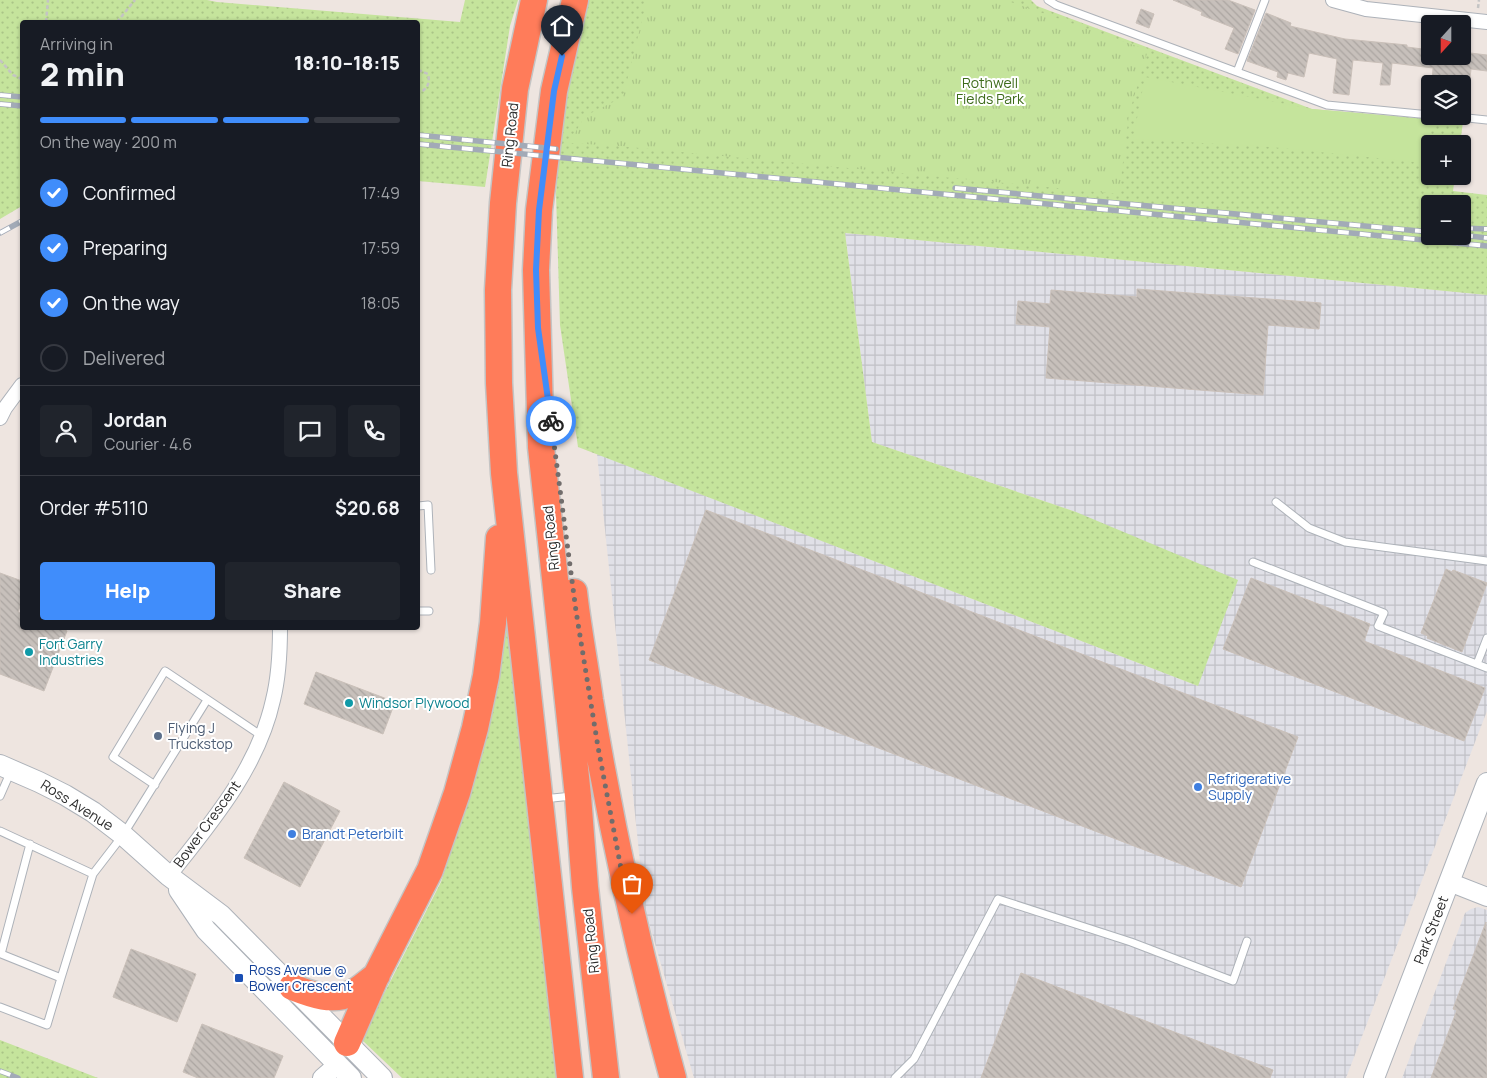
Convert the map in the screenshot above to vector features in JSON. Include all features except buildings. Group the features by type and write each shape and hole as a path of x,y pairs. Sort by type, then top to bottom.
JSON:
{"highway":[{"name":"Ring Road","path":"534,0 515,89 503,203 498,290 499,383 504,473 570,1078"},
{"name":"Ring Road","path":"575,0 554,91 539,210 536,270 541,447 606,1078"},
{"path":"538,328 576,611 598,747 623,879 673,1078"},
{"path":"343,1066 377,974 430,870 457,793 475,728 486,676 493,623 504,473"},
{"path":"292,987 314,996 326,998 340,997 354,992 377,974"}],"main road":[{"name":"Ross Avenue","path":"6,768 65,795 94,812 169,876 221,915 292,987 343,1066"},
{"name":"Park Street","path":"1374,1078 1487,783"},
{"name":"Ross Avenue","path":"169,876 206,930 343,1066 382,1078"}],"street":[{"path":"1333,0 1366,9 1487,22"},
{"path":"0,418 20,388"},
{"name":"Bower Crescent","path":"169,876 216,816 246,770 262,736 273,701 279,668 280,630"},
{"path":"1449,882 1487,897"},
{"path":"322,1078 343,1066"}],"lane":[{"path":"1048,0 1056,5 1327,104 1421,113"},
{"path":"1238,72 1264,0"},
{"path":"1471,118 1487,120"},
{"path":"1276,502 1309,528 1345,542 1487,562"},
{"path":"420,506 428,506 431,570"},
{"path":"1253,562 1384,612 1378,626 1487,668"},
{"path":"420,611 429,612"},
{"path":"1477,664 1487,638"},
{"path":"155,785 113,757 165,671 262,736"},
{"path":"0,1007 47,1025 93,874 123,835 207,700"},
{"path":"0,796 6,768"},
{"path":"540,799 578,796"},
{"path":"0,831 93,874"},
{"path":"30,844 1,955 61,978"},
{"path":"895,1078 914,1059 998,899 1131,942 1233,981 1247,941"}],"path":[{"path":"46,20 48,0"},
{"path":"119,20 135,0"},
{"path":"0,60 13,75 20,78"},
{"path":"420,71 428,74 430,81 426,89 420,92"}],"shaded area":[{"path":"845,233 1487,295 1487,711 1346,1078 694,1078 645,909 597,454 1198,686 1076,512 872,442"},
{"path":"1478,907 1487,910 1487,1078 1402,1078 1465,913"}],"green space":[{"path":"0,0 207,0 460,22 465,0 518,0 510,26 485,187 420,181 420,20 20,20 20,207 0,219"},
{"path":"586,0 1031,0 1037,6 1312,109 1421,118 1421,125 1463,125 1461,135 1421,135 1421,185 1454,185 1453,191 1487,195 1487,295 845,233 872,442 1076,512 1238,580 1198,686 578,447 560,325 556,194 562,96"},
{"name":"Rothwell Fields Park","path":"647,0 1005,0 1148,50 1129,114 1119,194 619,146 569,143 585,116 623,97"},
{"path":"1145,77 1312,109 1421,119 1421,125 1431,125 1430,135 1421,135 1421,163 1271,147 1133,139"},
{"path":"502,619 511,620 562,1078 402,1078 361,1039 441,882 460,824"},
{"path":"0,1040 98,1078 0,1078"}],"railway":[{"path":"0,95 20,97"},
{"path":"0,104 20,106"},
{"path":"420,135 556,149"},
{"path":"420,144 1487,246"},
{"path":"955,188 1421,231"},
{"path":"0,233 20,222"},
{"path":"1471,228 1487,229"},
{"path":"1471,236 1487,238"},
{"path":"0,1071 18,1078"}],"way so far":[{"path":"551,421 576,611 598,747 623,879 632,914"}],"place":[{"name":"Fort Garry Industries","path":"29,652"},
{"name":"Windsor Plywood","path":"349,703"},
{"name":"Flying J Truckstop","path":"158,736"},
{"name":"Refrigerative Supply","path":"1198,787"},
{"name":"Brandt Peterbilt","path":"292,834"},
{"name":"Ross Avenue @ Bower Crescent","path":"239,978"}],"route":[{"path":"551,421 538,328 536,270 539,210 554,91 562,56"}]}
